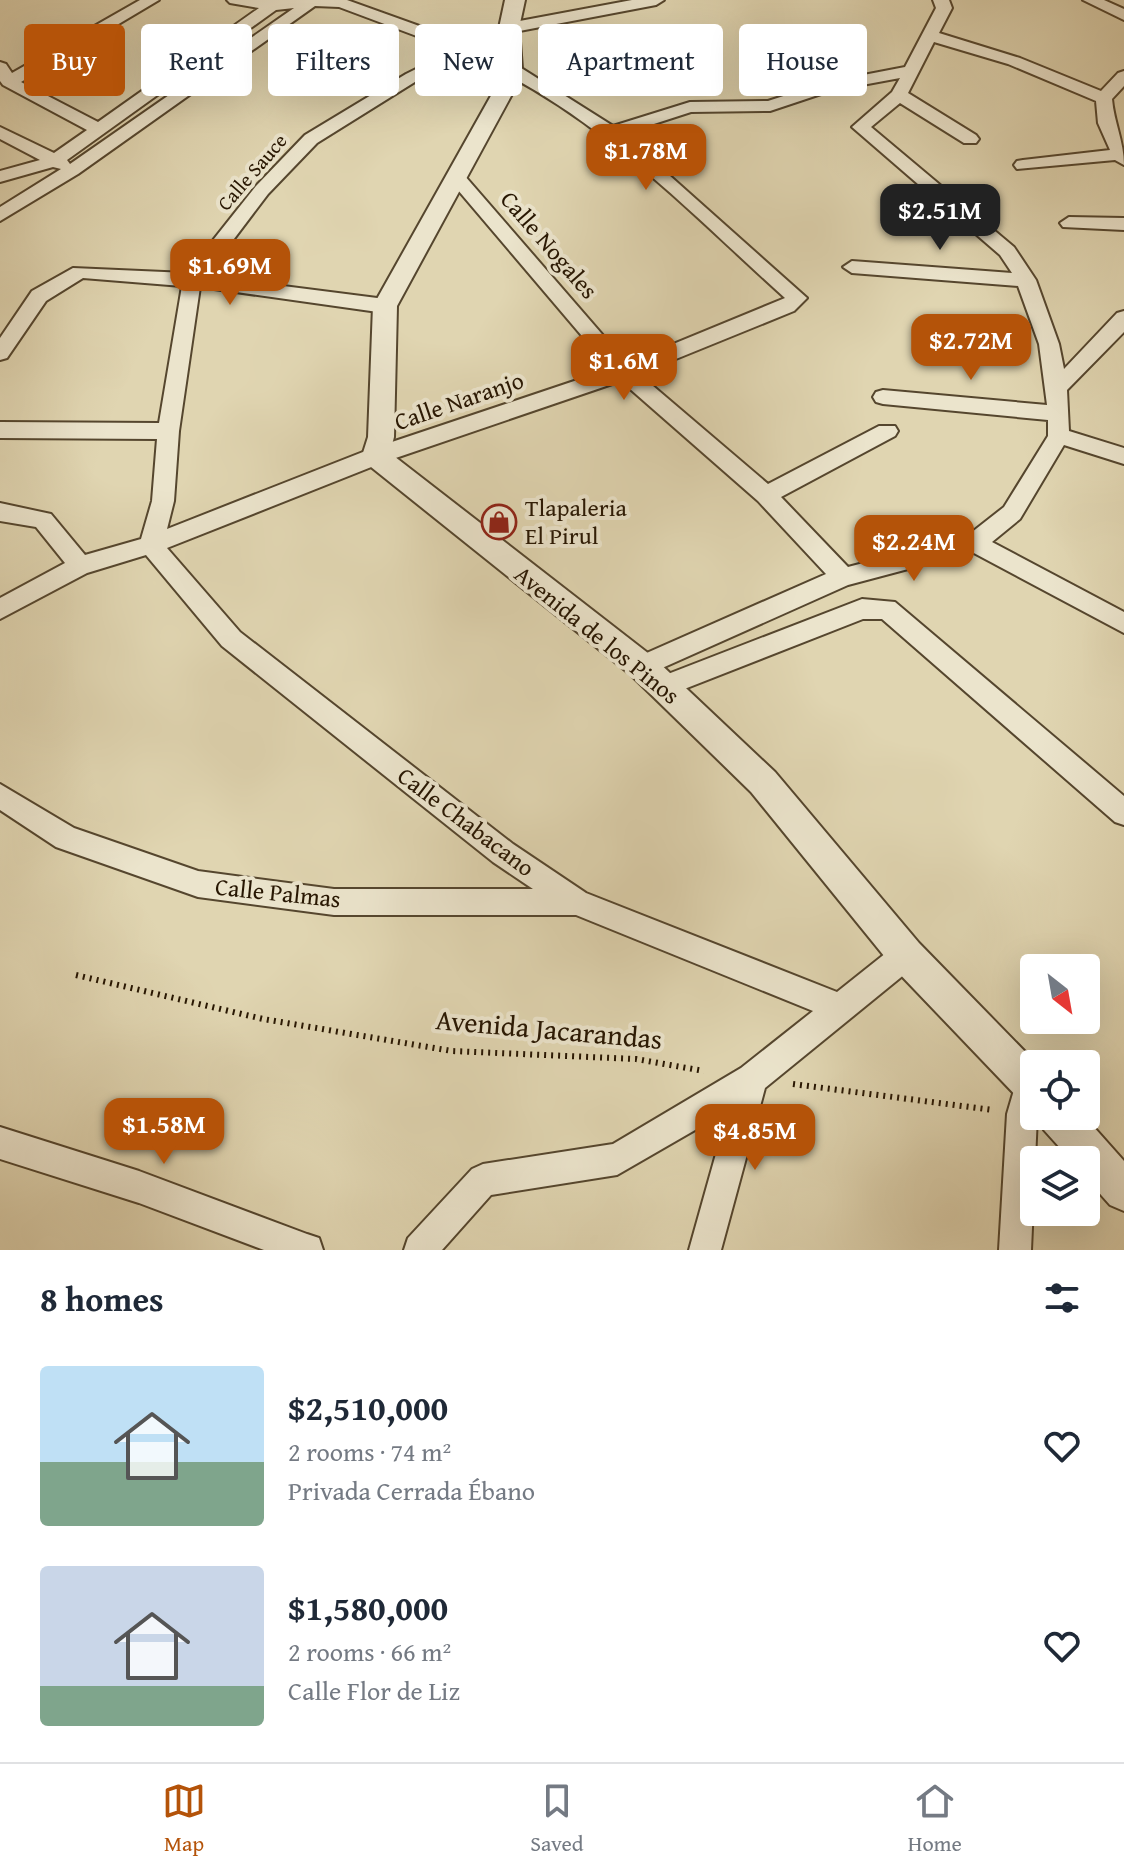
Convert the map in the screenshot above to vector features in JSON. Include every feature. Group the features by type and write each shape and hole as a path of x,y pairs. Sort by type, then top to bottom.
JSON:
{"street":[{"path":"5,75 151,0"},
{"path":"235,0 272,6"},
{"path":"0,215 72,170 315,0"},
{"name":"Calle Naranjo","path":"272,6 315,0 341,3 415,29"},
{"path":"510,24 515,0"},
{"path":"522,26 656,0"},
{"path":"653,676 843,577 974,543 1012,513 1059,436 1055,413 1057,388 1049,344 1026,280 1007,251 861,127 899,95 944,8 941,0"},
{"path":"1091,0 1124,15"},
{"path":"0,177 54,161 272,6"},
{"path":"931,36 1014,61 1104,98"},
{"path":"611,132 690,107 770,106 827,87 911,71"},
{"path":"5,75 97,128"},
{"name":"Calle Naranjo","path":"0,609 80,566 151,545 376,456 624,372 787,306 797,298 611,132 522,75"},
{"name":"Calle Sauce","path":"151,545 163,501 168,431 192,280 262,190 311,139 415,76"},
{"path":"1023,165 1121,157 1106,123 1104,98 1124,76"},
{"path":"899,95 970,139"},
{"path":"376,456 381,437 385,306 501,96"},
{"path":"0,132 72,170"},
{"name":"Calle Nogales","path":"458,179 624,372 766,495 843,577"},
{"path":"1069,223 1124,224"},
{"path":"852,267 1026,280"},
{"path":"0,353 39,296 80,272 192,280 385,306"},
{"path":"1057,388 1124,318"},
{"path":"883,397 1055,413"},
{"path":"0,430 168,431"},
{"path":"766,495 887,431"},
{"path":"1059,436 1124,456"},
{"name":"Avenida de los Pinos","path":"376,456 653,676 763,782 906,955 1020,1082"},
{"path":"0,512 43,520 80,566"},
{"path":"974,543 1124,623"},
{"name":"Calle Chabacano","path":"151,545 231,639 503,853 576,902 841,1008"},
{"path":"653,676 862,609 887,609 1124,813"},
{"name":"Calle Palmas","path":"0,796 66,838 198,884 334,902 576,902"},
{"path":"420,1250 483,1180 617,1159 752,1079 906,955"},
{"path":"705,1250 752,1079"},
{"path":"1015,1250 1032,1130"},
{"name":"Avenida de los Pinos","path":"1065,1130 1124,1191"},
{"path":"0,1143 139,1187 307,1250"}],"path":[{"name":"Avenida Jacarandas","path":"76,975 263,1019 452,1051 636,1059 752,1079 1020,1099"}],"place":[{"name":"Tlapaleria El Pirul","path":"499,522"}]}
